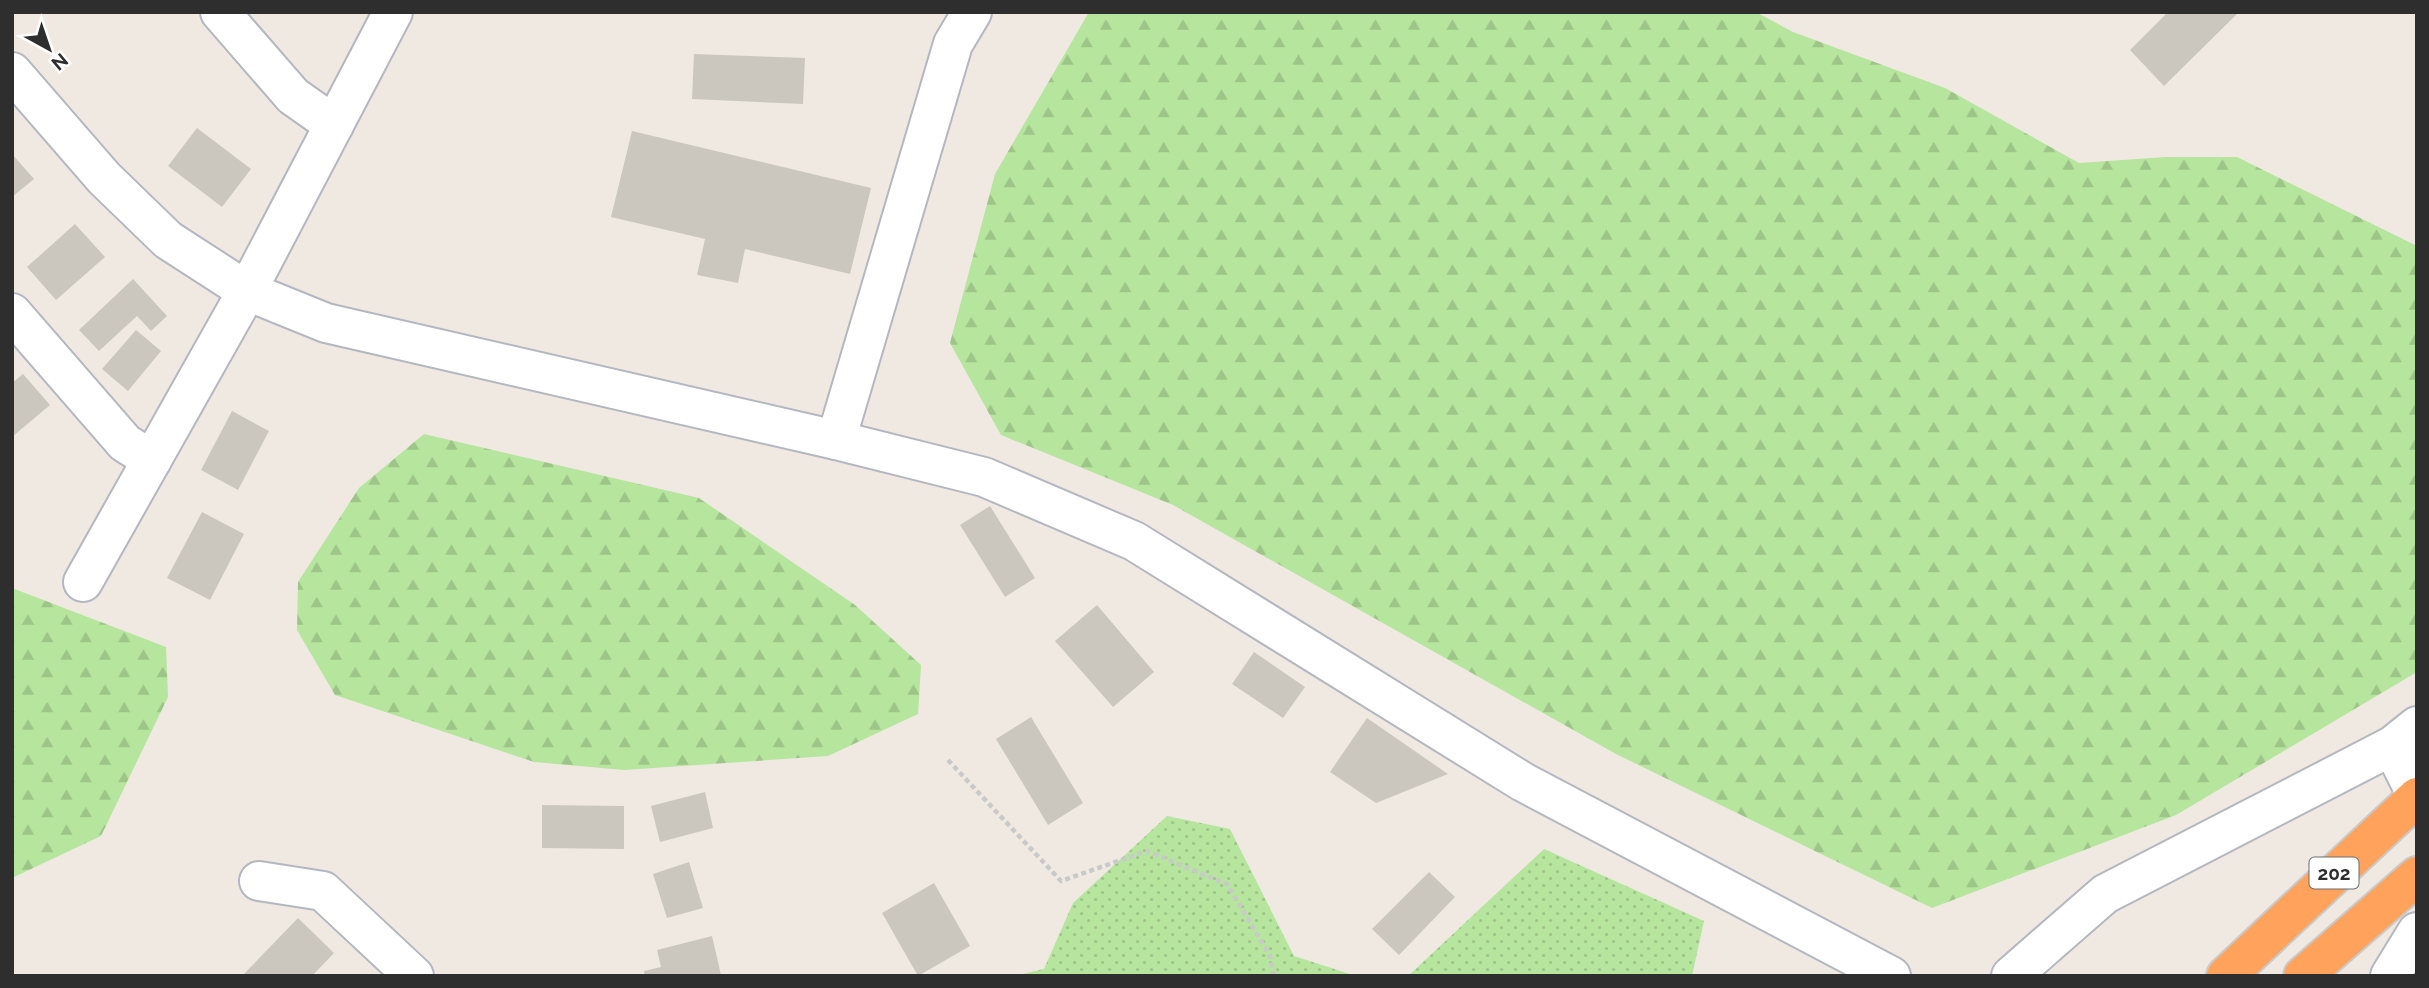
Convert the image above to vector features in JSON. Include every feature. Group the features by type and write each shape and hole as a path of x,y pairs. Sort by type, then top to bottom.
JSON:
{"highway":[{"name":"202","path":"2238,963 2417,796"},
{"name":"202","path":"2303,976 2417,876"}],"street":[{"path":"220,12 293,96 334,125"},
{"path":"83,582 247,291 393,12"},
{"path":"836,440 953,44 972,12"},
{"path":"12,72 104,178 169,240 247,291 326,323 836,440 984,477 1134,541 1523,782 1891,976"},
{"path":"12,313 125,443 152,460"},
{"path":"2011,976 2105,894 2405,736 2417,796"},
{"path":"259,881 323,891 414,976"},
{"path":"2390,976 2417,932"}],"path":[{"path":"948,760 1061,881 1147,851 1227,884 1270,956 1274,976"}],"green space":[{"path":"1089,12 1756,12 1793,32 1945,88 2079,163 2166,157 2237,157 2417,246 2417,672 2176,815 1932,908 1616,754 1173,505 1001,435 950,343 995,174"},
{"path":"424,434 699,498 855,605 921,665 918,714 828,756 624,770 534,762 335,695 297,630 298,582 359,488"},
{"path":"12,588 166,647 168,697 101,836 14,877 12,877"},
{"path":"1167,816 1230,829 1294,956 1356,976 1014,976 1044,969 1073,903"},
{"path":"1544,849 1704,921 1692,976 1408,976"}],"building":[{"path":"2168,12 2239,12 2164,86 2130,50"},
{"path":"694,54 805,58 803,104 692,99"},
{"path":"197,128 251,169 222,207 168,166"},
{"path":"632,131 871,188 850,274 745,249 738,283 697,275 705,239 611,217"},
{"path":"12,154 34,179 12,197"},
{"path":"75,224 105,257 56,300 27,267"},
{"path":"133,279 167,316 151,331 137,316 99,351 79,330"},
{"path":"136,330 161,351 128,391 102,369"},
{"path":"23,374 50,405 12,437 12,383"},
{"path":"232,411 269,431 238,490 201,470"},
{"path":"990,506 1035,578 1005,597 960,525"},
{"path":"202,512 244,534 210,600 167,578"},
{"path":"1097,605 1154,672 1113,707 1055,641"},
{"path":"1254,652 1305,687 1283,718 1232,684"},
{"path":"1031,717 1083,803 1048,825 996,739"},
{"path":"1367,718 1448,774 1376,803 1330,772"},
{"path":"705,792 713,828 660,842 651,806"},
{"path":"542,805 624,806 624,849 542,848"},
{"path":"689,862 703,908 667,918 653,874"},
{"path":"1429,872 1455,897 1399,955 1372,929"},
{"path":"934,883 970,946 918,976 882,913"},
{"path":"298,918 334,953 312,976 242,976"},
{"path":"712,936 721,975 645,976 644,971 661,967 657,950"}]}
